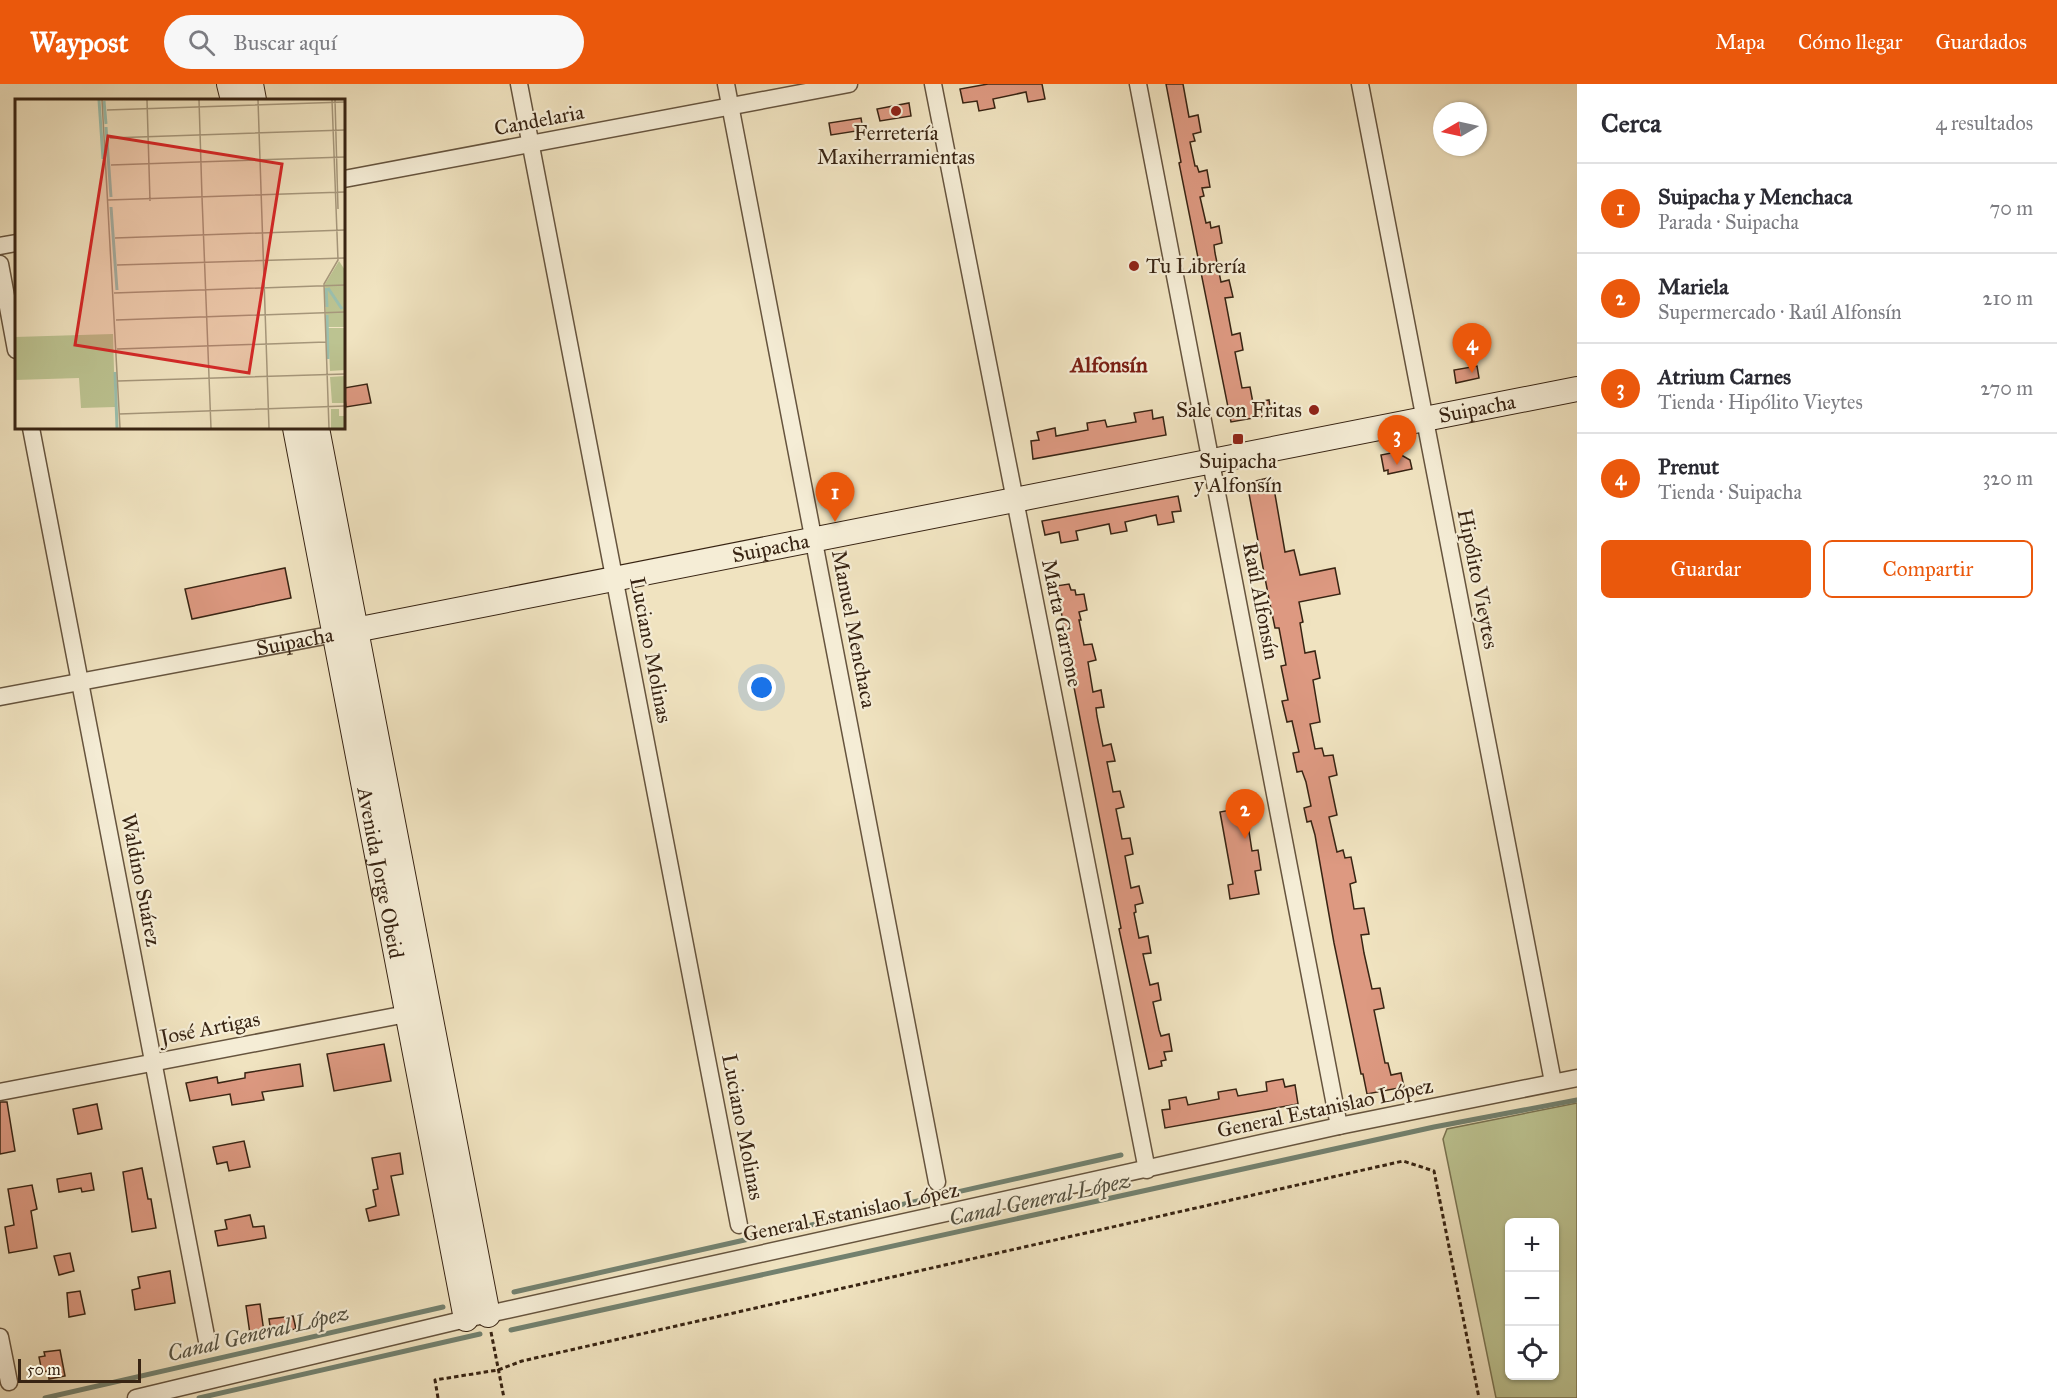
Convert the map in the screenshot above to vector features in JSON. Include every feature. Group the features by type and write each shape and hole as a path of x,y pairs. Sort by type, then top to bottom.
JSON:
{"main road":[{"path":"230,84 233,99"},
{"path":"251,84 254,99"},
{"name":"Suipacha","path":"345,632 1577,389"},
{"name":"Avenida Jorge Obeid","path":"295,429 345,632 477,1317"},
{"name":"Avenida Jorge Obeid","path":"317,429 345,632"}],"street":[{"name":"Luciano Molinas","path":"519,84 739,1225"},
{"name":"Manuel Menchaca","path":"726,84 937,1182"},
{"name":"Candelaria","path":"345,179 849,84"},
{"name":"Marta Garrone","path":"933,84 1147,1170"},
{"name":"Raúl Alfonsín","path":"1138,84 1339,1126"},
{"name":"Hipólito Vieytes","path":"1360,84 1553,1082"},
{"path":"0,246 15,243"},
{"path":"0,264 15,345"},
{"name":"Waldino Suárez","path":"31,429 207,1341"},
{"name":"Suipacha","path":"0,697 345,632"},
{"name":"José Artigas","path":"0,1092 418,1011"},
{"name":"General Estanislao López","path":"136,1398 477,1317 1339,1126 1577,1078"},
{"path":"0,1337 9,1382"}],"path":[{"path":"438,1398 435,1380 498,1370 533,1359 1403,1161 1434,1171 1479,1398"},
{"path":"494,1347 504,1398"}],"green space":[{"path":"1577,1103 1577,1398 1496,1398 1443,1139 1447,1129"}],"building":[{"path":"988,84 1042,84 1045,99 1028,102 1026,92 993,99 995,108 979,111 977,101 963,103 960,89"},
{"path":"1166,84 1183,84 1189,117 1198,115 1201,132 1193,134 1195,141 1190,142 1195,166 1199,172 1207,170 1210,187 1202,188 1204,196 1200,197 1206,223 1210,222 1211,228 1219,226 1222,243 1214,245 1215,253 1221,282 1229,280 1233,297 1225,298 1232,335 1240,333 1243,350 1235,352 1242,388 1250,387 1253,403 1269,400 1271,415 1231,422 1179,163 1181,162"},
{"path":"909,103 911,116 880,121 877,109"},
{"path":"861,118 863,130 831,135 829,123"},
{"path":"1477,366 1479,378 1456,383 1454,370"},
{"path":"367,384 371,403 346,407 345,388"},
{"path":"1152,410 1153,419 1163,417 1166,435 1033,459 1031,441 1039,440 1037,432 1055,428 1056,436 1088,430 1087,423 1105,420 1107,427 1136,422 1134,413"},
{"path":"1396,452 1410,460 1412,469 1388,474 1388,470 1384,471 1381,455"},
{"path":"1272,477 1285,552 1294,550 1300,575 1335,568 1340,594 1299,602 1303,622 1300,623 1305,653 1315,651 1320,678 1313,680 1320,722 1310,724 1315,749 1322,748 1324,756 1333,755 1337,775 1329,777 1337,815 1329,817 1337,852 1343,850 1345,858 1351,857 1356,882 1350,884 1354,909 1364,908 1369,934 1361,935 1372,989 1380,988 1384,1008 1374,1010 1385,1063 1388,1063 1391,1075 1401,1073 1404,1087 1367,1094 1334,943 1315,835 1311,821 1307,822 1304,808 1311,806 1306,782 1302,771 1297,772 1293,753 1299,752 1292,721 1287,722 1282,701 1288,700 1281,666 1286,665 1279,628 1275,628 1247,483"},
{"path":"1178,496 1181,511 1172,512 1174,522 1158,525 1156,515 1125,522 1127,531 1111,534 1109,524 1076,531 1078,540 1061,543 1059,532 1045,535 1042,521"},
{"path":"285,568 291,598 192,619 185,589"},
{"path":"1069,584 1071,590 1075,590 1076,595 1084,594 1087,610 1079,612 1081,620 1079,620 1084,645 1092,644 1096,660 1088,662 1093,692 1101,690 1104,707 1096,708 1097,716 1103,746 1111,744 1115,761 1107,762 1113,792 1120,791 1124,807 1116,809 1122,839 1130,838 1133,854 1125,856 1131,888 1139,886 1143,903 1135,905 1136,912 1134,913 1139,938 1148,936 1151,953 1143,954 1150,985 1158,983 1161,1000 1153,1002 1161,1036 1169,1034 1172,1051 1164,1052 1166,1060 1161,1061 1162,1066 1149,1069 1119,929 1121,928 1064,636 1066,636 1056,586"},
{"path":"1249,801 1253,824 1248,825 1252,851 1258,850 1261,870 1255,871 1259,894 1230,899 1228,885 1233,884 1220,812 1231,810 1230,805"},
{"path":"384,1044 391,1081 334,1091 327,1054"},
{"path":"300,1064 303,1086 262,1092 264,1100 232,1105 230,1094 190,1101 186,1083 217,1077 218,1083 245,1078 245,1073"},
{"path":"1283,1079 1285,1087 1295,1085 1298,1104 1165,1128 1162,1110 1170,1109 1169,1100 1186,1097 1188,1105 1219,1099 1218,1092 1236,1089 1238,1096 1267,1091 1266,1082"},
{"path":"0,1102 7,1102 15,1151 0,1154"},
{"path":"97,1104 102,1129 78,1134 73,1109"},
{"path":"244,1141 250,1167 229,1171 227,1162 217,1164 213,1147"},
{"path":"400,1153 403,1174 391,1176 399,1215 369,1221 366,1209 376,1206 373,1190 378,1189 372,1158"},
{"path":"142,1168 156,1228 132,1232 123,1172"},
{"path":"91,1173 94,1190 82,1192 81,1188 59,1192 57,1179"},
{"path":"32,1185 37,1209 31,1211 37,1248 9,1253 5,1227 14,1225 8,1189"},
{"path":"250,1215 253,1227 264,1226 266,1238 218,1246 215,1231 227,1229 225,1220"},
{"path":"70,1253 74,1271 59,1275 54,1256"},
{"path":"170,1271 175,1303 135,1310 132,1290 140,1288 138,1277"},
{"path":"80,1291 85,1314 69,1317 67,1293"},
{"path":"260,1304 264,1332 250,1334 246,1306"},
{"path":"293,1316 296,1329 271,1333 269,1319"},
{"path":"60,1350 65,1376 49,1379 48,1371 42,1372 39,1357 45,1356 44,1352"}],"waterway":[{"name":"Canal General López","path":"511,1330 1434,1127 1577,1100"},
{"name":"Canal General López","path":"514,1292 1121,1155"},
{"name":"Canal General López","path":"45,1398 443,1307"},
{"name":"Canal General López","path":"199,1398 480,1334"}],"place":[{"name":"Ferretería Maxiherramientas","path":"896,111"},
{"name":"Tu Librería","path":"1134,266"},
{"name":"Prenut","path":"1472,373"},
{"name":"Sale con Fritas","path":"1314,410"},
{"name":"Suipacha y Alfonsín","path":"1238,439"},
{"name":"Atrium Carnes","path":"1397,465"},
{"name":"Suipacha y Menchaca","path":"835,522"},
{"name":"Mariela","path":"1245,839"}],"district":[{"name":"Alfonsín","path":"1109,364"}]}
